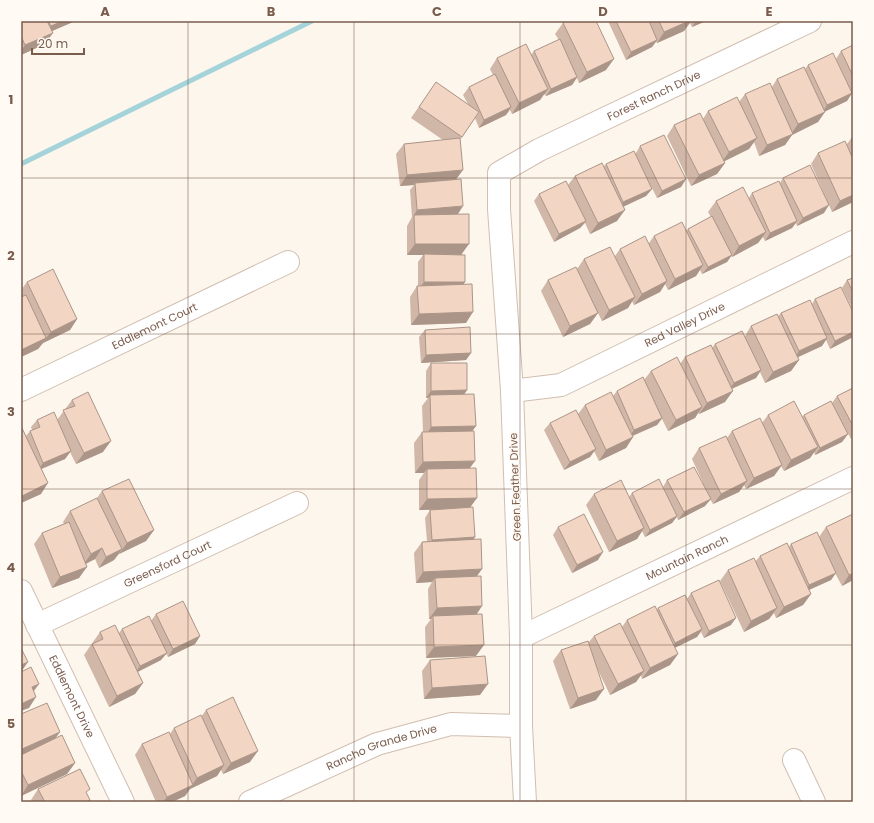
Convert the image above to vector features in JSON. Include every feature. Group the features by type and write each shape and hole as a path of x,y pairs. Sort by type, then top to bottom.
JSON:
{"street":[{"name":"Forest Ranch Drive","path":"499,173 539,150 810,21"},
{"name":"Green Feather Drive","path":"499,173 499,209 512,391 521,637 521,726 525,802"},
{"name":"Red Valley Drive","path":"512,391 561,385 853,242"},
{"name":"Eddlemont Court","path":"21,390 288,262"},
{"name":"Mountain Ranch","path":"521,637 853,478"},
{"name":"Greensford Court","path":"37,625 297,503"},
{"name":"Eddlemont Drive","path":"21,591 123,802"},
{"name":"Rancho Grande Drive","path":"250,802 377,744 450,724 521,726"},
{"path":"794,760 814,802"}],"building":[{"path":"21,21 47,21 53,33 25,45 21,36"},
{"path":"48,21 63,21 51,26"},
{"path":"566,21 596,21 614,59 587,72 563,23"},
{"path":"616,21 649,21 657,40 631,52"},
{"path":"659,21 689,21 664,32"},
{"path":"560,39 577,77 551,89 534,51"},
{"path":"526,44 548,89 519,103 497,58"},
{"path":"853,45 853,76 841,51"},
{"path":"833,53 852,93 827,105 808,65"},
{"path":"804,67 825,112 798,124 777,79"},
{"path":"495,74 511,107 484,120 469,87"},
{"path":"436,82 479,112 462,137 419,107"},
{"path":"770,83 793,134 767,145 745,94"},
{"path":"737,97 757,138 729,152 708,111"},
{"path":"700,113 725,163 699,175 674,125"},
{"path":"664,135 686,179 662,191 640,146"},
{"path":"460,138 463,170 407,175 404,144"},
{"path":"845,141 853,159 853,195 840,201 818,153"},
{"path":"634,151 652,189 623,202 606,164"},
{"path":"602,163 625,210 598,223 575,176"},
{"path":"810,165 829,205 803,218 783,178"},
{"path":"461,179 463,206 417,210 415,183"},
{"path":"566,181 586,221 559,234 539,194"},
{"path":"779,181 797,221 770,233 752,193"},
{"path":"743,187 766,232 739,246 716,201"},
{"path":"469,214 469,244 415,244 414,215"},
{"path":"712,216 732,255 708,267 688,229"},
{"path":"682,222 703,265 675,279 654,236"},
{"path":"645,236 667,281 642,294 620,249"},
{"path":"610,247 635,297 609,310 584,259"},
{"path":"424,254 465,255 465,282 424,282"},
{"path":"576,267 598,313 570,326 548,280"},
{"path":"53,269 77,319 51,332 27,282"},
{"path":"853,278 853,292 847,280"},
{"path":"472,284 473,312 419,314 417,286"},
{"path":"841,287 853,312 853,332 835,341 815,299"},
{"path":"26,295 46,338 21,350 21,297"},
{"path":"810,300 827,338 799,351 781,313"},
{"path":"777,314 799,360 773,372 751,326"},
{"path":"470,327 471,353 426,355 425,330"},
{"path":"742,331 761,370 734,383 715,344"},
{"path":"711,345 733,391 707,403 685,357"},
{"path":"677,357 702,407 676,420 651,371"},
{"path":"431,363 467,363 467,390 431,391"},
{"path":"643,377 662,418 634,430 617,391"},
{"path":"853,388 853,426 837,396"},
{"path":"88,392 111,441 84,453 63,410 75,406 72,400"},
{"path":"611,392 633,437 606,450 585,405"},
{"path":"474,394 476,426 431,427 430,395"},
{"path":"794,401 818,447 791,460 768,415"},
{"path":"831,401 848,434 820,448 804,415"},
{"path":"576,410 596,449 570,462 550,423"},
{"path":"54,412 71,451 43,463 30,431 40,427 37,420"},
{"path":"760,418 782,465 754,478 732,431"},
{"path":"21,426 48,483 22,496 21,494"},
{"path":"474,431 475,461 423,462 422,432"},
{"path":"726,436 747,481 721,494 699,448"},
{"path":"694,467 711,499 684,512 667,480"},
{"path":"476,468 477,498 427,499 427,469"},
{"path":"129,479 154,530 127,543 102,491"},
{"path":"659,479 677,516 650,530 632,493"},
{"path":"621,480 644,528 617,541 594,494"},
{"path":"97,498 122,549 106,557 102,548 91,554 70,511"},
{"path":"473,507 475,537 432,540 430,510"},
{"path":"584,514 603,552 577,565 558,527"},
{"path":"853,514 853,573 849,575 826,527"},
{"path":"69,522 87,567 60,577 42,533"},
{"path":"817,532 836,573 809,585 791,544"},
{"path":"481,539 482,569 423,572 422,542"},
{"path":"787,543 811,594 784,607 760,556"},
{"path":"754,558 777,608 751,621 728,570"},
{"path":"481,576 482,606 437,608 435,578"},
{"path":"719,580 736,618 709,631 691,593"},
{"path":"685,595 702,629 675,643 658,608"},
{"path":"183,601 200,636 173,649 156,614"},
{"path":"655,606 678,654 650,668 627,620"},
{"path":"482,614 484,645 434,647 433,616"},
{"path":"149,616 167,653 140,666 122,629"},
{"path":"620,623 644,671 618,684 594,636"},
{"path":"115,625 143,683 117,696 92,644 103,639 100,632"},
{"path":"588,641 604,689 578,698 561,650"},
{"path":"21,648 28,662 21,665"},
{"path":"485,656 488,684 432,688 430,660"},
{"path":"31,667 39,684 32,687 36,697 21,704 21,672"},
{"path":"233,697 258,751 231,763 206,710"},
{"path":"47,703 60,732 22,749 21,714"},
{"path":"201,715 224,765 197,778 174,728"},
{"path":"169,732 193,785 167,797 142,744"},
{"path":"62,735 75,763 28,785 21,771 21,755"},
{"path":"80,769 90,789 86,792 90,800 86,802 45,802 38,789"}],"waterway":[{"path":"21,164 312,21"}]}
